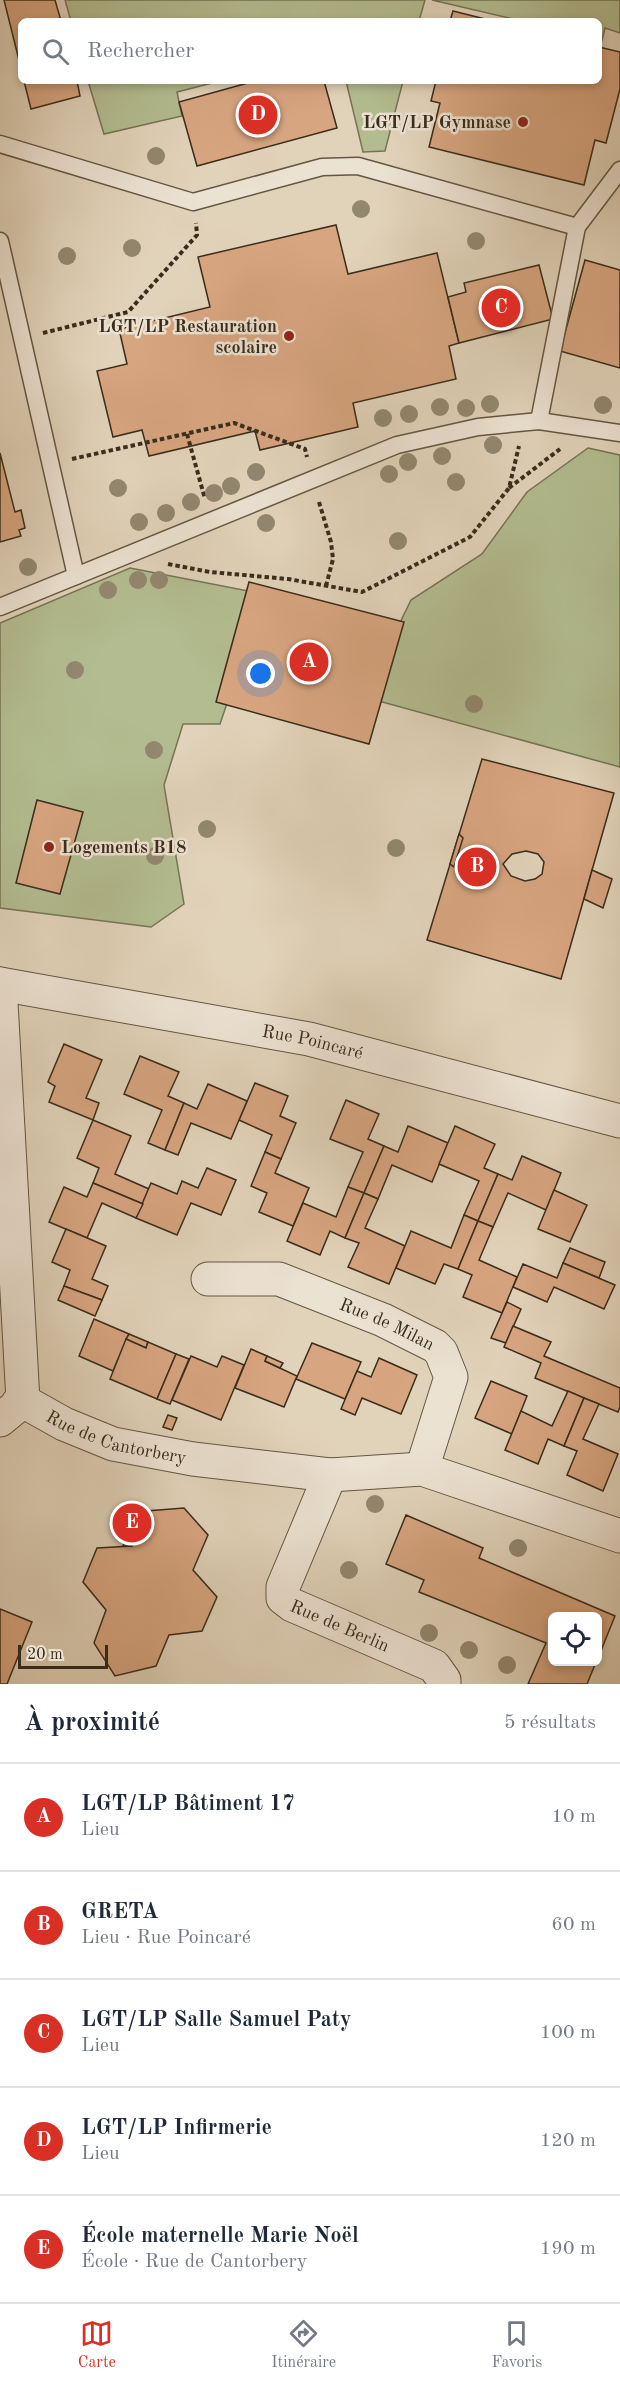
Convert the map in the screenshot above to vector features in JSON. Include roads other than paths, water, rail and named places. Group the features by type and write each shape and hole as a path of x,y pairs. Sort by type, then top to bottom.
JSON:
{"street":[{"name":"Rue Poincaré","path":"0,984 309,1039 620,1121"},
{"name":"Rue de Cantorbery","path":"0,984 14,1408 64,1424 113,1444 193,1459 330,1475 422,1470 620,1536"},
{"name":"Rue de Milan","path":"208,1279 279,1279 383,1320 435,1346 441,1352 451,1377 422,1470"},
{"name":"Rue de Berlin","path":"330,1475 283,1587 283,1598 292,1605 434,1666 444,1680 444,1684"}],"lane":[{"path":"0,144 193,202 322,167 358,166 577,227"},
{"path":"532,422 577,227 620,170"},
{"path":"0,241 76,576"},
{"path":"0,607 397,445 478,427 532,422 620,433"}],"place":[{"name":"LGT/LP Infirmerie","path":"258,115"},
{"name":"LGT/LP Gymnase","path":"523,122"},
{"name":"LGT/LP Salle Samuel Paty","path":"501,308"},
{"name":"LGT/LP Restauration scolaire","path":"289,336"},
{"name":"LGT/LP Bâtiment 17","path":"309,662"},
{"name":"Logements B18","path":"49,847"},
{"name":"GRETA","path":"477,867"},
{"name":"École maternelle Marie Noël","path":"132,1523"}]}
